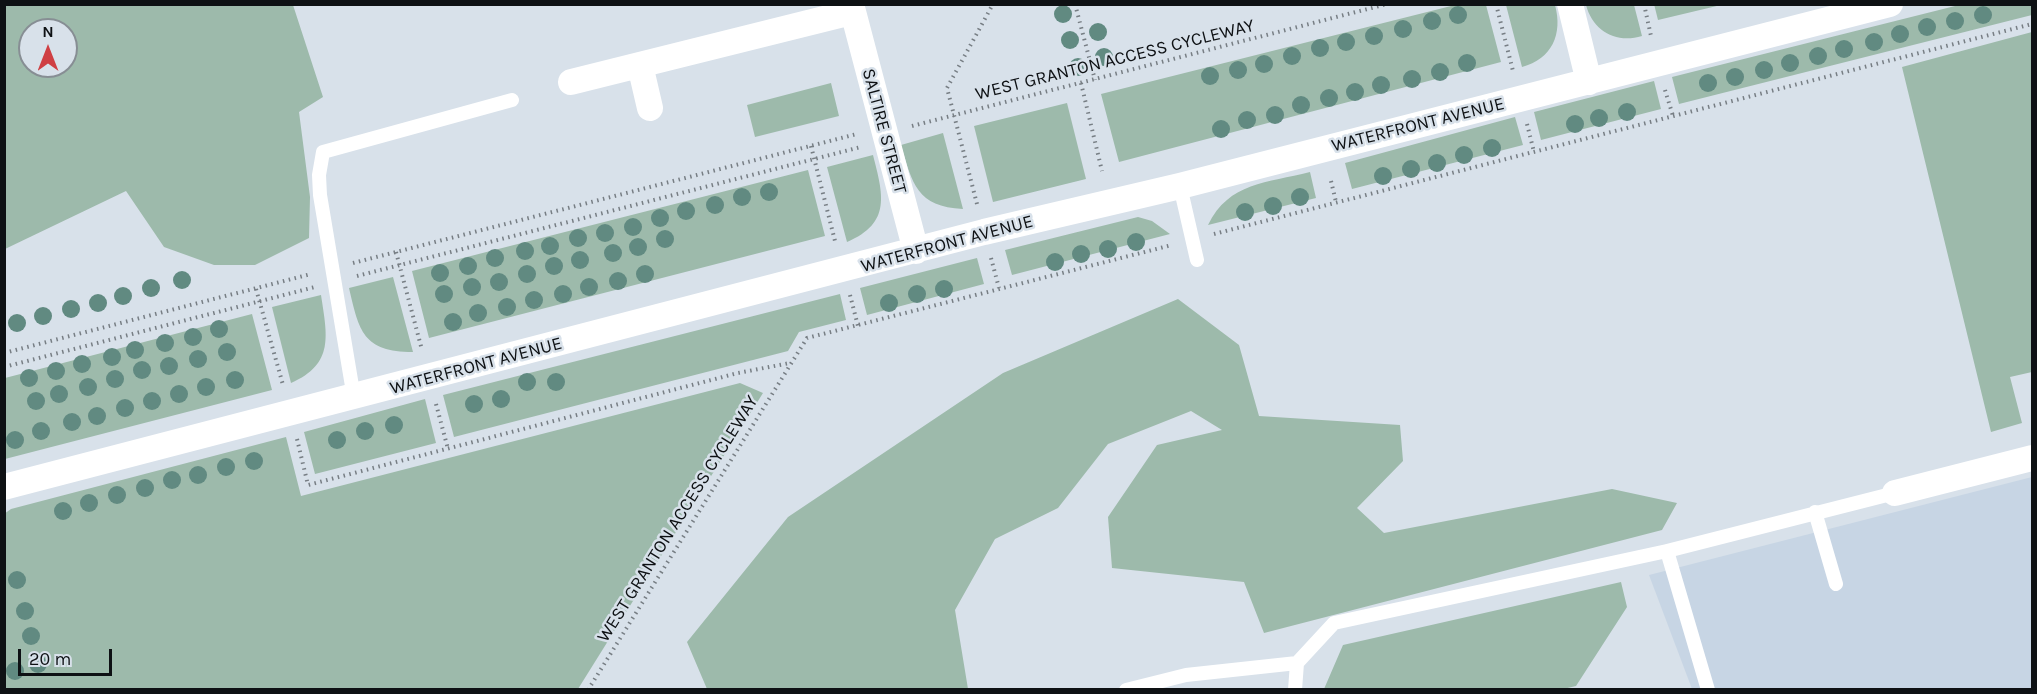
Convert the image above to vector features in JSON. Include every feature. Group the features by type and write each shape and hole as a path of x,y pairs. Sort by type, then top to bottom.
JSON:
{"street":[{"path":"1570,4 1589,82"},
{"name":"WATERFRONT AVENUE","path":"4,488 916,251 1890,4"},
{"name":"SALTIRE STREET","path":"571,82 851,8 916,251"},
{"path":"640,65 650,108"},
{"path":"1895,493 2032,458"}],"lane":[{"path":"354,398 320,195 319,175 323,152 512,100"},
{"path":"1179,186 1197,260"},
{"path":"1295,690 1297,663 1334,623 1667,551 1895,493"},
{"path":"1815,513 1836,584"},
{"path":"1667,551 1708,690"},
{"path":"1126,690 1186,675 1297,663"}],"path":[{"path":"977,206 947,88 993,4"},
{"path":"1075,4 1095,80"},
{"name":"WEST GRANTON ACCESS CYCLEWAY","path":"884,134 1387,4"},
{"path":"1496,4 1513,70"},
{"path":"1644,4 1651,33"},
{"name":"WEST GRANTON ACCESS CYCLEWAY","path":"588,690 807,338 2032,24"},
{"path":"1081,83 1102,171"},
{"path":"1665,88 1673,116"},
{"path":"1524,115 1534,152"},
{"path":"4,367 259,301 396,252 866,132 884,134"},
{"path":"4,353 256,288 400,265 868,145 884,134"},
{"path":"811,146 814,158"},
{"path":"1331,181 1336,202"},
{"path":"396,252 447,449"},
{"path":"990,254 1000,288"},
{"path":"256,288 308,485 738,373 791,362"}],"shaded area":[{"path":"2032,477 2032,689 1692,689 1649,575"}],"green space":[{"path":"5,4 293,5 323,97 299,112 310,197 309,238 255,265 214,265 164,247 126,191 5,249"},
{"path":"1654,4 1721,4 1721,5 1658,20"},
{"path":"1455,5 1486,5 1501,62 1119,162 1101,94"},
{"path":"1506,5 1555,5 1557,26 1553,44 1541,58 1522,67"},
{"path":"1586,5 1634,5 1642,36 1623,38 1607,33 1594,22"},
{"path":"1959,5 2032,5 2032,15 1679,104 1672,77"},
{"path":"2032,32 2032,372 2010,377 2022,423 1991,432 1902,67"},
{"path":"1654,81 1661,109 1541,140 1534,112"},
{"path":"831,83 839,116 755,137 747,105"},
{"path":"1067,103 1086,179 993,202 974,126"},
{"path":"1515,117 1523,145 1352,189 1345,163"},
{"path":"943,133 963,209 935,204 926,198 913,181 901,145"},
{"path":"873,155 881,206 871,226 847,242 827,167"},
{"path":"808,170 825,236 429,338 412,271"},
{"path":"1310,172 1316,198 1208,225 1227,200 1238,192 1264,182"},
{"path":"1138,217 1152,221 1170,234 1012,275 1005,250"},
{"path":"977,258 984,284 867,315 860,288"},
{"path":"393,277 413,352 396,351 373,343 360,327 356,316 349,288"},
{"path":"840,294 846,320 799,332 788,351 454,437 443,395"},
{"path":"321,295 326,335 325,347 315,367 291,383 272,307"},
{"path":"1178,299 1239,345 1259,416 1400,425 1403,461 1357,508 1384,533 1612,489 1677,503 1662,530 1264,633 1244,582 1112,568 1108,517 1157,445 1222,430 1191,411 1108,444 1058,508 995,539 955,610 968,689 707,689 687,642 788,517 1003,373"},
{"path":"252,314 272,390 5,459 5,378"},
{"path":"740,383 763,393 578,689 5,689 4,514 11,509 286,437 301,496"},
{"path":"425,399 436,443 315,474 304,432"},
{"path":"1621,582 1627,607 1576,686 1559,690 1324,689 1343,645"}]}
